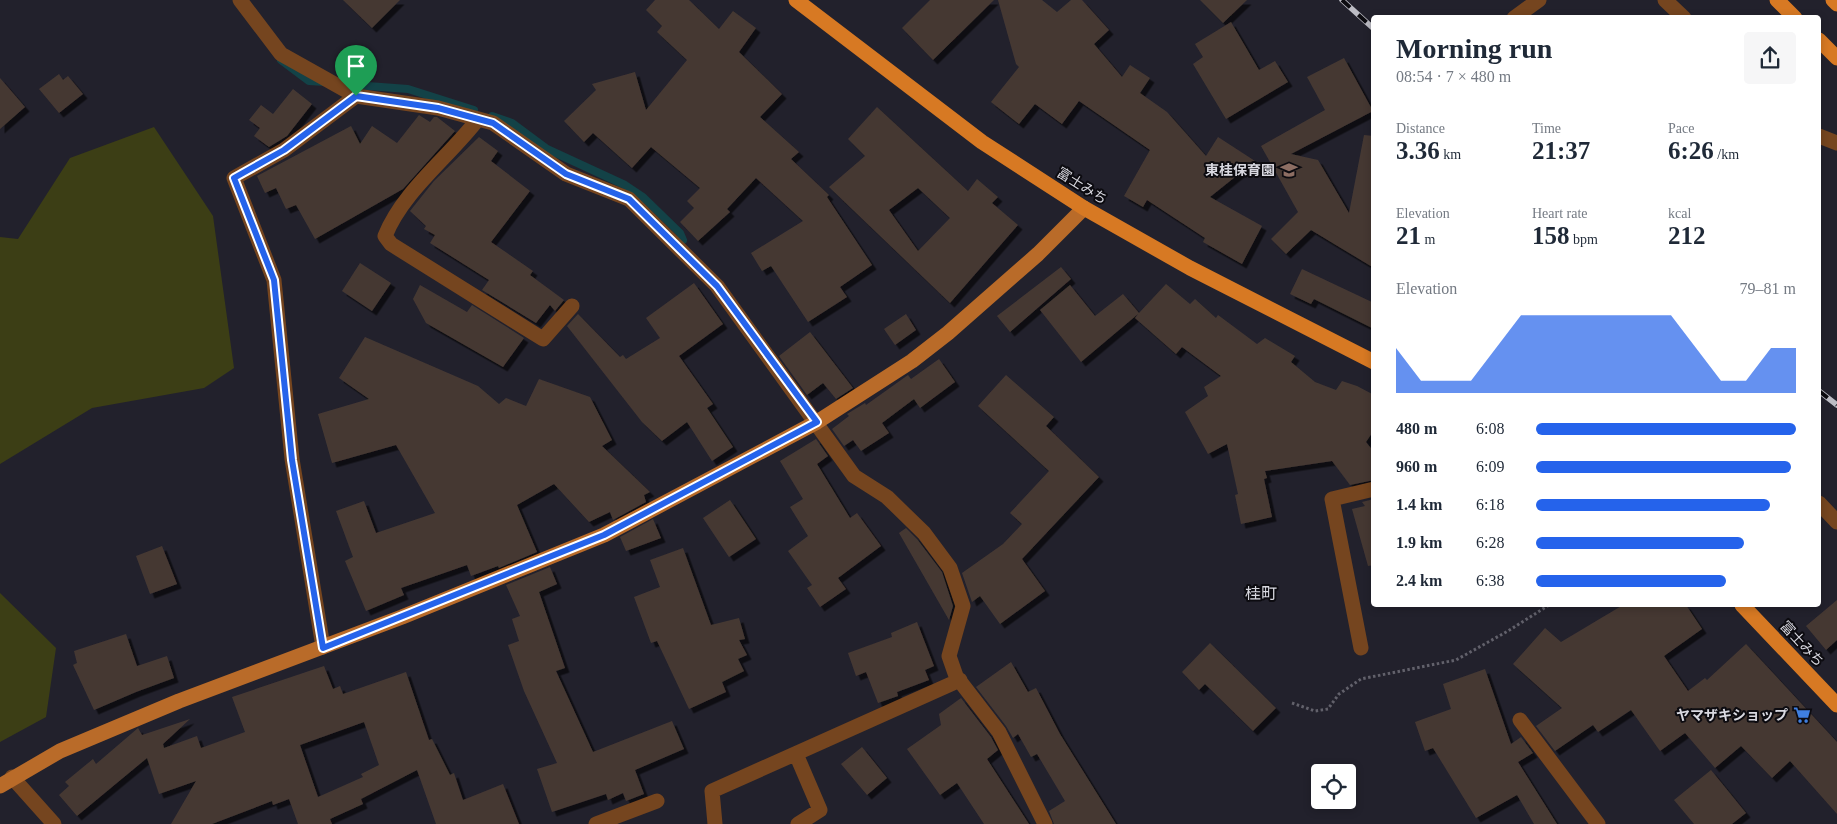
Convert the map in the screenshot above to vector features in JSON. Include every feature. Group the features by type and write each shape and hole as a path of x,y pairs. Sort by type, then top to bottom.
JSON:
{"highway":[{"name":"富士みち","path":"796,0 982,142 1084,208 1190,268 1371,360"},
{"path":"1777,0 1792,15"},
{"path":"1833,0 1837,4"},
{"path":"1821,42 1837,58"},
{"name":"富士みち","path":"1744,607 1837,705"}],"main road":[{"path":"0,786 12,777 60,751 179,701 323,648 604,535 817,422 912,361 948,333 1038,254 1084,208"}],"street":[{"path":"240,0 280,54 356,96 438,108 493,123 566,174 629,199 717,286 817,422 854,476 887,497 924,533 950,568 963,606 949,656 960,680 999,732 1045,824"},
{"path":"1518,15 1539,0"},
{"path":"1665,0 1681,15"},
{"path":"323,648 292,460 274,280 234,178 284,150 356,96"},
{"path":"478,119 416,190 391,222 385,236 391,244 543,339 572,306"},
{"path":"1821,137 1837,143"},
{"path":"1361,648 1332,500 1371,491"},
{"path":"1821,504 1837,522"},
{"path":"715,824 712,791 960,680"},
{"path":"1520,720 1598,824"},
{"path":"796,754 820,810 798,824"},
{"path":"12,777 54,824"},
{"path":"596,824 657,801"}],"path":[{"path":"1292,703 1315,711 1328,709 1339,694 1361,679 1456,660 1546,607"}],"green space":[{"path":"154,127 213,216 234,368 204,388 92,408 0,464 0,237 18,239 70,158"},
{"path":"0,593 56,648 46,717 0,742"}],"building":[{"path":"343,0 400,0 372,28"},
{"path":"655,0 689,0 719,29 733,11 756,28 739,52 782,94 760,117 799,152 791,159 829,195 827,197 872,265 840,287 847,297 808,322 771,266 762,271 751,253 803,221 756,178 727,209 730,212 698,241 680,222 694,208 687,201 700,188 651,147 632,168 593,133 584,142 564,121 596,90 592,84 635,72 646,110 687,60 657,32 662,26 646,10"},
{"path":"930,0 994,0 933,60 902,28"},
{"path":"998,0 1042,0 1057,12 1071,0 1082,0 1109,30 1094,44 1122,77 1130,65 1150,78 1140,93 1167,112 1206,156 1218,137 1255,161 1210,197 1262,226 1242,264 1203,242 1205,238 1147,200 1143,207 1124,196 1150,150 1079,101 1062,124 1035,104 1019,124 991,102 1019,67 1016,64"},
{"path":"1200,0 1247,0 1223,23"},
{"path":"1231,22 1259,70 1275,61 1288,82 1226,119 1193,64 1203,57 1195,44"},
{"path":"1344,58 1371,107 1371,112 1291,154 1318,160 1349,213 1364,135 1371,136 1371,266 1311,230 1286,254 1271,239 1298,212 1261,146 1325,110 1307,77"},
{"path":"59,74 63,80 68,76 83,94 59,113 39,89"},
{"path":"0,78 25,107 0,129"},
{"path":"293,89 312,104 287,136 269,147 254,136 260,128 249,120 261,105 273,114"},
{"path":"877,107 968,191 977,179 998,197 992,203 1018,225 950,303 829,187 865,156 848,139","holes":["918,188 950,218 918,251 889,210"]},
{"path":"419,115 430,122 434,117 437,117 455,131 403,189 315,239 296,205 286,209 276,188 265,193 257,176 351,126 360,144 372,126 397,143"},
{"path":"479,137 498,151 491,161 530,191 491,242 533,271 530,275 564,300 555,311 550,305 536,323 482,290 489,280 430,243 435,235 424,229 426,226 410,211 434,181"},
{"path":"360,263 391,283 372,311 342,291"},
{"path":"1061,267 1071,279 1010,332 997,316"},
{"path":"1302,269 1371,302 1371,328 1314,299 1311,304 1290,294"},
{"path":"694,283 723,324 679,356 713,404 707,408 733,447 712,461 687,422 662,441 642,422 567,326 578,314 620,357 623,355 626,359 660,338 646,318"},
{"path":"1166,284 1190,304 1195,299 1216,318 1218,315 1257,344 1265,338 1295,356 1291,362 1315,382 1336,390 1342,381 1371,393 1371,434 1366,442 1371,448 1371,481 1350,485 1332,461 1265,471 1267,478 1264,479 1272,517 1241,524 1235,495 1238,494 1227,444 1208,454 1185,412 1208,396 1204,387 1221,376 1182,347 1176,354 1135,318 1138,314 1081,362 1040,310 1070,285 1095,316 1123,294 1139,313"},
{"path":"420,285 467,312 472,305 524,338 503,367 426,323 413,299"},
{"path":"906,314 916,330 895,345 884,329"},
{"path":"810,332 853,388 836,399 823,383 807,395 779,356"},
{"path":"365,337 478,386 499,404 506,398 526,406 539,379 590,397 612,440 602,446 650,492 644,495 646,502 613,520 610,512 589,522 554,484 517,505 537,552 499,568 498,566 471,576 467,565 401,588 404,595 366,611 345,561 353,557 336,511 364,501 376,533 435,513 396,445 332,463 318,414 369,399 339,378"},
{"path":"939,359 955,382 920,408 914,399 882,423 889,433 861,451 853,440 844,446 832,429 849,416 847,414 865,403 866,405 908,375 911,379"},
{"path":"1006,375 1054,417 1046,426 1099,477 1022,559 1045,591 1000,624 980,596 972,602 962,573 1003,544 1022,524 1010,513 1049,471 978,406"},
{"path":"816,439 828,456 817,464 850,518 857,513 881,546 838,578 846,589 820,607 807,588 812,585 788,551 808,536 790,507 803,499 780,461"},
{"path":"730,500 756,539 729,557 703,518"},
{"path":"1371,500 1371,566 1368,566 1352,509 1365,506 1362,502"},
{"path":"653,519 661,538 626,551 620,537"},
{"path":"906,528 917,539 942,572 953,606 949,620 899,533"},
{"path":"162,546 177,584 150,594 136,556"},
{"path":"683,548 711,625 739,618 745,639 739,640 747,655 738,659 744,671 722,682 726,692 689,709 657,641 651,643 634,597 660,587 650,560"},
{"path":"550,567 557,584 539,592 565,668 556,671 593,752 672,721 684,749 635,770 644,794 626,801 623,793 608,800 606,794 552,812 537,769 557,763 524,691 508,645 519,641 512,619 520,616 506,585"},
{"path":"1837,600 1837,640 1826,650 1806,626"},
{"path":"1620,607 1687,607 1702,629 1664,656 1688,691 1705,678 1707,680 1746,644 1837,742 1837,814 1790,761 1772,778 1741,746 1715,768 1685,733 1660,751 1631,710 1598,732 1593,725 1555,751 1536,726 1562,708 1513,664 1545,628 1561,642"},
{"path":"917,622 934,666 925,670 929,680 897,692 898,696 878,703 866,672 856,676 848,653 892,637 891,633"},
{"path":"126,634 137,666 167,656 174,678 94,710 73,665 77,663 74,651"},
{"path":"1210,643 1276,708 1253,731 1205,684 1199,690 1182,672"},
{"path":"1011,662 1028,692 1036,688 1060,734 1116,824 1054,824 1049,811 1065,801 1037,754 1031,757 1018,734 1013,738 976,687"},
{"path":"324,666 333,689 340,686 343,694 406,672 429,740 432,739 450,775 454,773 463,800 503,784 519,824 436,824 417,770 361,799 363,804 330,819 332,824 298,824 289,799 273,805 272,801 212,824 171,824 196,781 159,794 147,758 77,816 59,795 69,786 65,782 93,759 96,764 138,728 142,735 190,719 163,744 164,748 197,736 201,748 245,732 232,697","holes":["364,722 379,765 361,774 363,777 318,797 300,745"]},
{"path":"1485,669 1511,744 1521,737 1533,753 1518,762 1557,824 1534,824 1517,795 1476,818 1433,748 1425,751 1415,722 1451,709 1443,684"},
{"path":"961,698 991,737 998,750 987,759 1029,824 984,824 957,783 940,795 907,749 941,725 939,714"},
{"path":"862,747 887,778 867,795 841,764"},
{"path":"1711,770 1746,813 1732,824 1694,824 1674,800"}],"waterway":[{"path":"281,60 309,81 325,82"},
{"path":"341,84 408,89 474,110"},
{"path":"492,116 512,123 547,149 625,185 643,197 680,233 683,240"}],"railway":[{"path":"1342,0 1371,26"},
{"path":"1821,393 1837,405"}],"place":[{"name":"東桂保育園","path":"1289,170"},
{"name":"ヤマザキショップ","path":"1802,715"}],"district":[{"name":"桂町","path":"1261,593"}],"route":[{"path":"356,96 438,108 493,123 566,174 629,199 717,286 817,422 604,535 402,618 323,648 292,460 274,280 234,178 284,150 356,96"}]}
